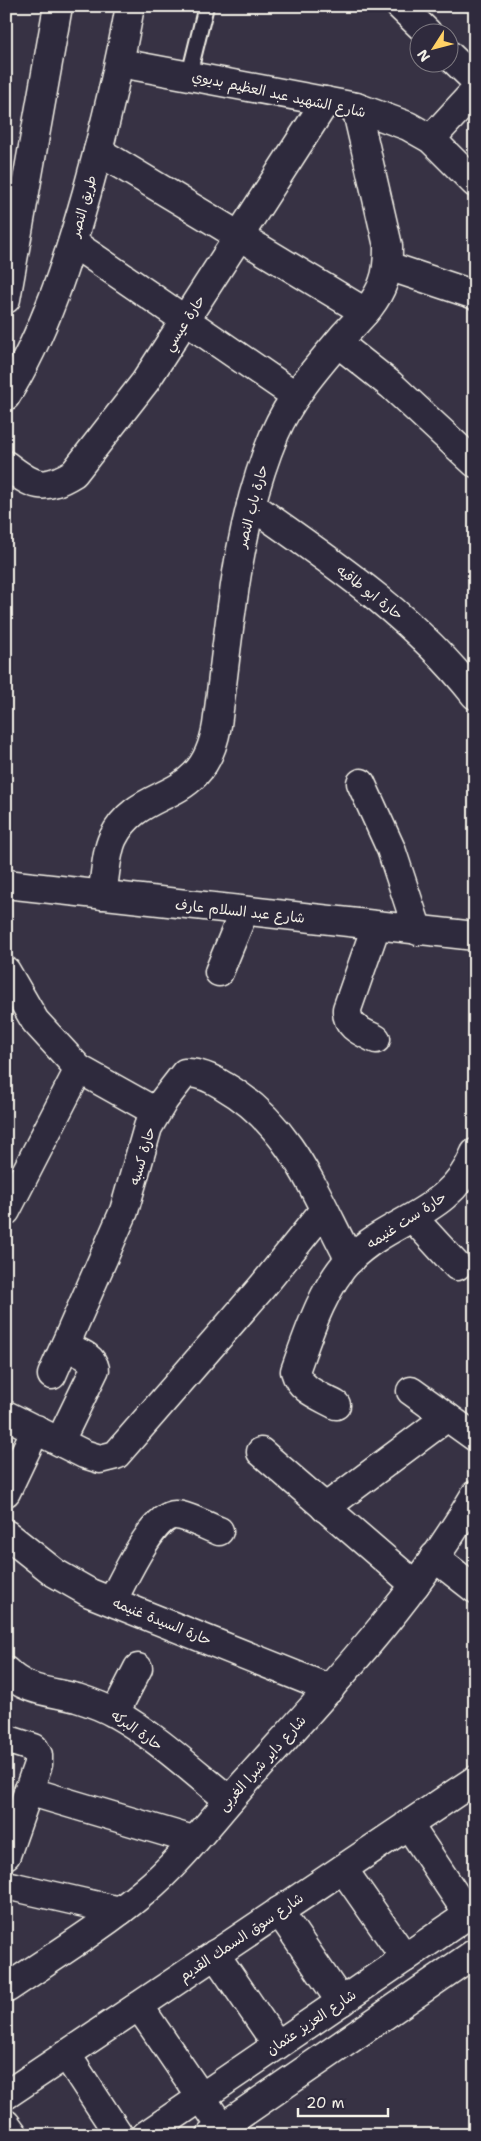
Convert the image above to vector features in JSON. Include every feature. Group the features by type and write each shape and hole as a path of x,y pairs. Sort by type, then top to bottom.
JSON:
{"street":[{"path":"6,299 58,6"},
{"name":"طريق النصر","path":"6,396 34,347 72,243 120,63 130,6"},
{"path":"400,6 417,22"},
{"name":"شارع الشهيد عبد العظيم بديوي","path":"120,63 356,107 408,126 431,139 475,183"},
{"path":"458,64 475,80"},
{"path":"431,139 475,91"},
{"name":"حارة عيسي","path":"6,465 29,483 45,485 60,482 74,474 145,382 326,101"},
{"name":"حارة باب النصر","path":"102,895 112,840 121,825 148,803 182,787 196,775 207,760 214,743 239,553 261,467 276,430 296,396 365,312 380,290 388,266 388,246 356,107"},
{"path":"98,151 365,312"},
{"path":"72,243 296,396"},
{"path":"388,266 475,295"},
{"path":"338,343 391,385 475,463"},
{"name":"حارة ابو طاقيه","path":"251,505 382,599 422,634 475,695"},
{"path":"361,783 391,849 418,931"},
{"name":"شارع عبد السلام عارف","path":"6,884 475,936"},
{"path":"219,972 244,911"},
{"path":"376,926 347,1009 347,1017 350,1024 376,1039"},
{"path":"6,971 35,1021 79,1068 102,1084 156,1112"},
{"path":"6,1211 79,1068"},
{"name":"حارة كسبه","path":"52,1375 128,1202 136,1175 139,1156 156,1112 185,1073 200,1075 229,1089 253,1106 281,1134 292,1150 350,1260"},
{"name":"حارة ست غنيمه","path":"336,1405 304,1387 298,1380 295,1371 330,1286 350,1260 371,1242 441,1200 471,1172"},
{"path":"6,1415 36,1428 84,1454 100,1459 116,1455 262,1287 324,1210"},
{"path":"413,1218 457,1266"},
{"path":"60,1441 95,1370 94,1362 88,1356 65,1346"},
{"path":"411,1391 475,1437"},
{"path":"325,1508 447,1417"},
{"path":"6,1492 36,1428"},
{"path":"261,1452 415,1585"},
{"name":"شارع داير شبرا الغربى","path":"6,1989 120,1911 171,1866 330,1689 415,1585 475,1495"},
{"path":"112,1601 151,1531 166,1518 175,1515 219,1531"},
{"name":"حارة السيدة غنيمه","path":"6,1534 55,1573 90,1593 330,1689"},
{"path":"434,1557 475,1590"},
{"path":"115,1713 138,1668"},
{"name":"حارة البركه","path":"6,1672 33,1689 77,1698 115,1713 140,1730 229,1800"},
{"path":"6,1739 34,1748 38,1756 38,1764 6,1855"},
{"name":"شارع سوق السمك القديم","path":"6,2095 408,1824 474,1783"},
{"path":"28,1791 193,1840"},
{"path":"408,1824 472,1912"},
{"path":"342,1869 405,1958"},
{"path":"6,1885 120,1911"},
{"path":"279,1911 341,2002"},
{"name":"شارع العزيز عثمان","path":"146,2135 472,1912"},
{"path":"139,2006 201,2098 220,2132 475,1952"},
{"path":"215,1954 277,2045"},
{"path":"66,2054 119,2135"},
{"path":"6,2124 14,2135"}],"lane":[{"path":"188,75 206,6"}]}
